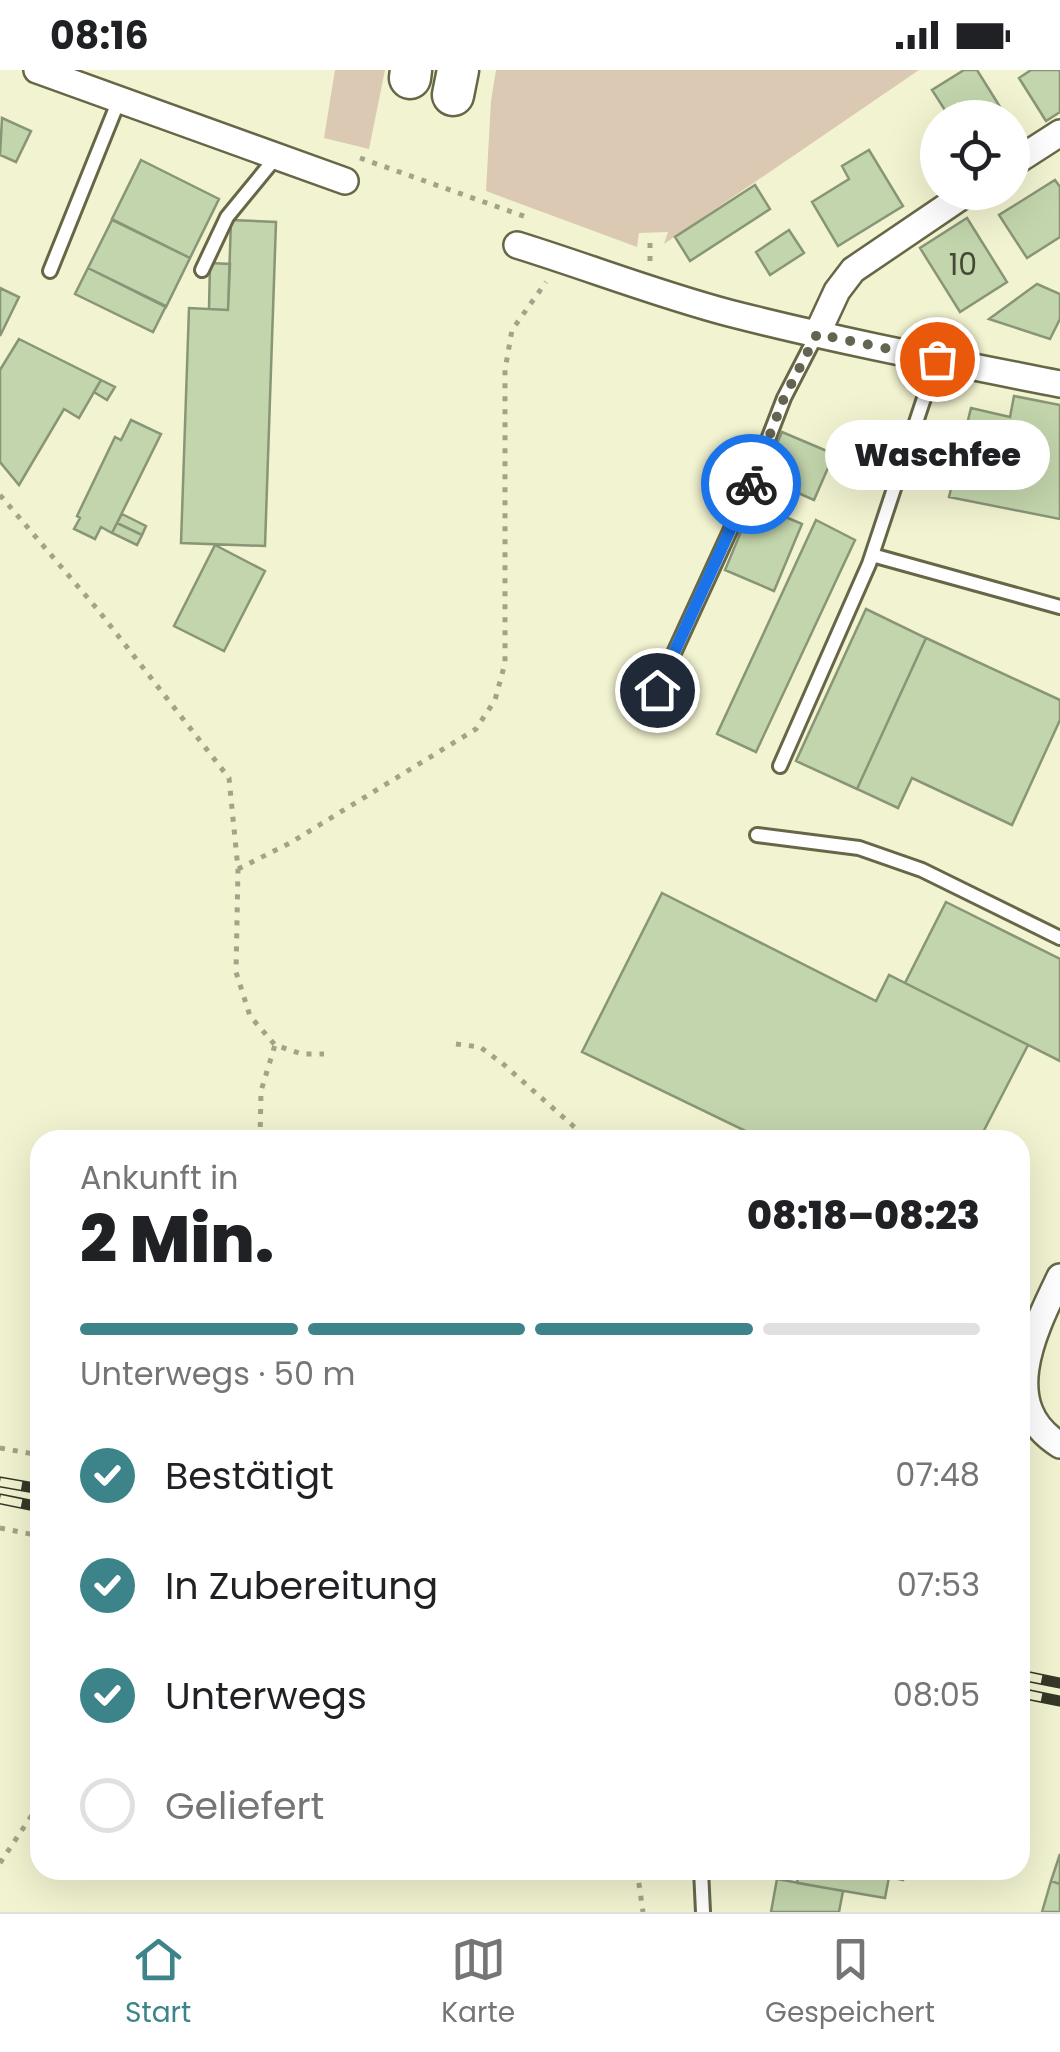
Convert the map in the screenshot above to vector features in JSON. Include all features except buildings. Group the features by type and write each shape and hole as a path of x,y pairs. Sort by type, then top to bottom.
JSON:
{"street":[{"path":"37,70 345,181"},
{"path":"1030,152 1060,133"},
{"path":"817,334 836,291 853,270 941,210"},
{"path":"517,245 644,289 817,334 1060,384"},
{"path":"1030,1343 1060,1277"},
{"path":"1030,1405 1038,1426 1060,1444"}],"lane":[{"path":"50,271 119,100"},
{"path":"202,270 227,218 277,156"},
{"path":"657,690 749,490 784,398 817,334"},
{"path":"780,766 872,555 937,359"},
{"path":"872,555 1060,608"},
{"path":"757,836 859,848 906,864 1060,938"},
{"path":"701,1880 703,1912"}],"path":[{"path":"347,153 487,203"},
{"path":"238,869 290,843 444,751 476,729 495,700 505,663 505,370 512,330 547,280 557,257"},
{"path":"0,494 98,610 229,778 238,869 236,972 250,1016 275,1044 302,1054 324,1054"},
{"path":"260,1130 262,1091 275,1044"},
{"path":"456,1044 480,1047 577,1130"},
{"path":"0,1448 30,1454"},
{"path":"0,1528 30,1534"},
{"path":"0,1863 30,1818"},
{"path":"638,1880 643,1912"}],"shaded area":[{"path":"335,70 385,70 369,149 324,138"},
{"path":"496,70 919,70 664,244 668,232 639,233 637,247 486,191"}],"railway":[{"path":"0,1482 30,1487"},
{"path":"0,1499 30,1505"},
{"path":"1030,1677 1060,1683"},
{"path":"1030,1695 1060,1701"}],"way so far":[{"path":"751,484 784,398 817,334 937,359"}],"place":[{"name":"Waschfee","path":"937,359"}],"route":[{"path":"657,690 751,484"}]}
